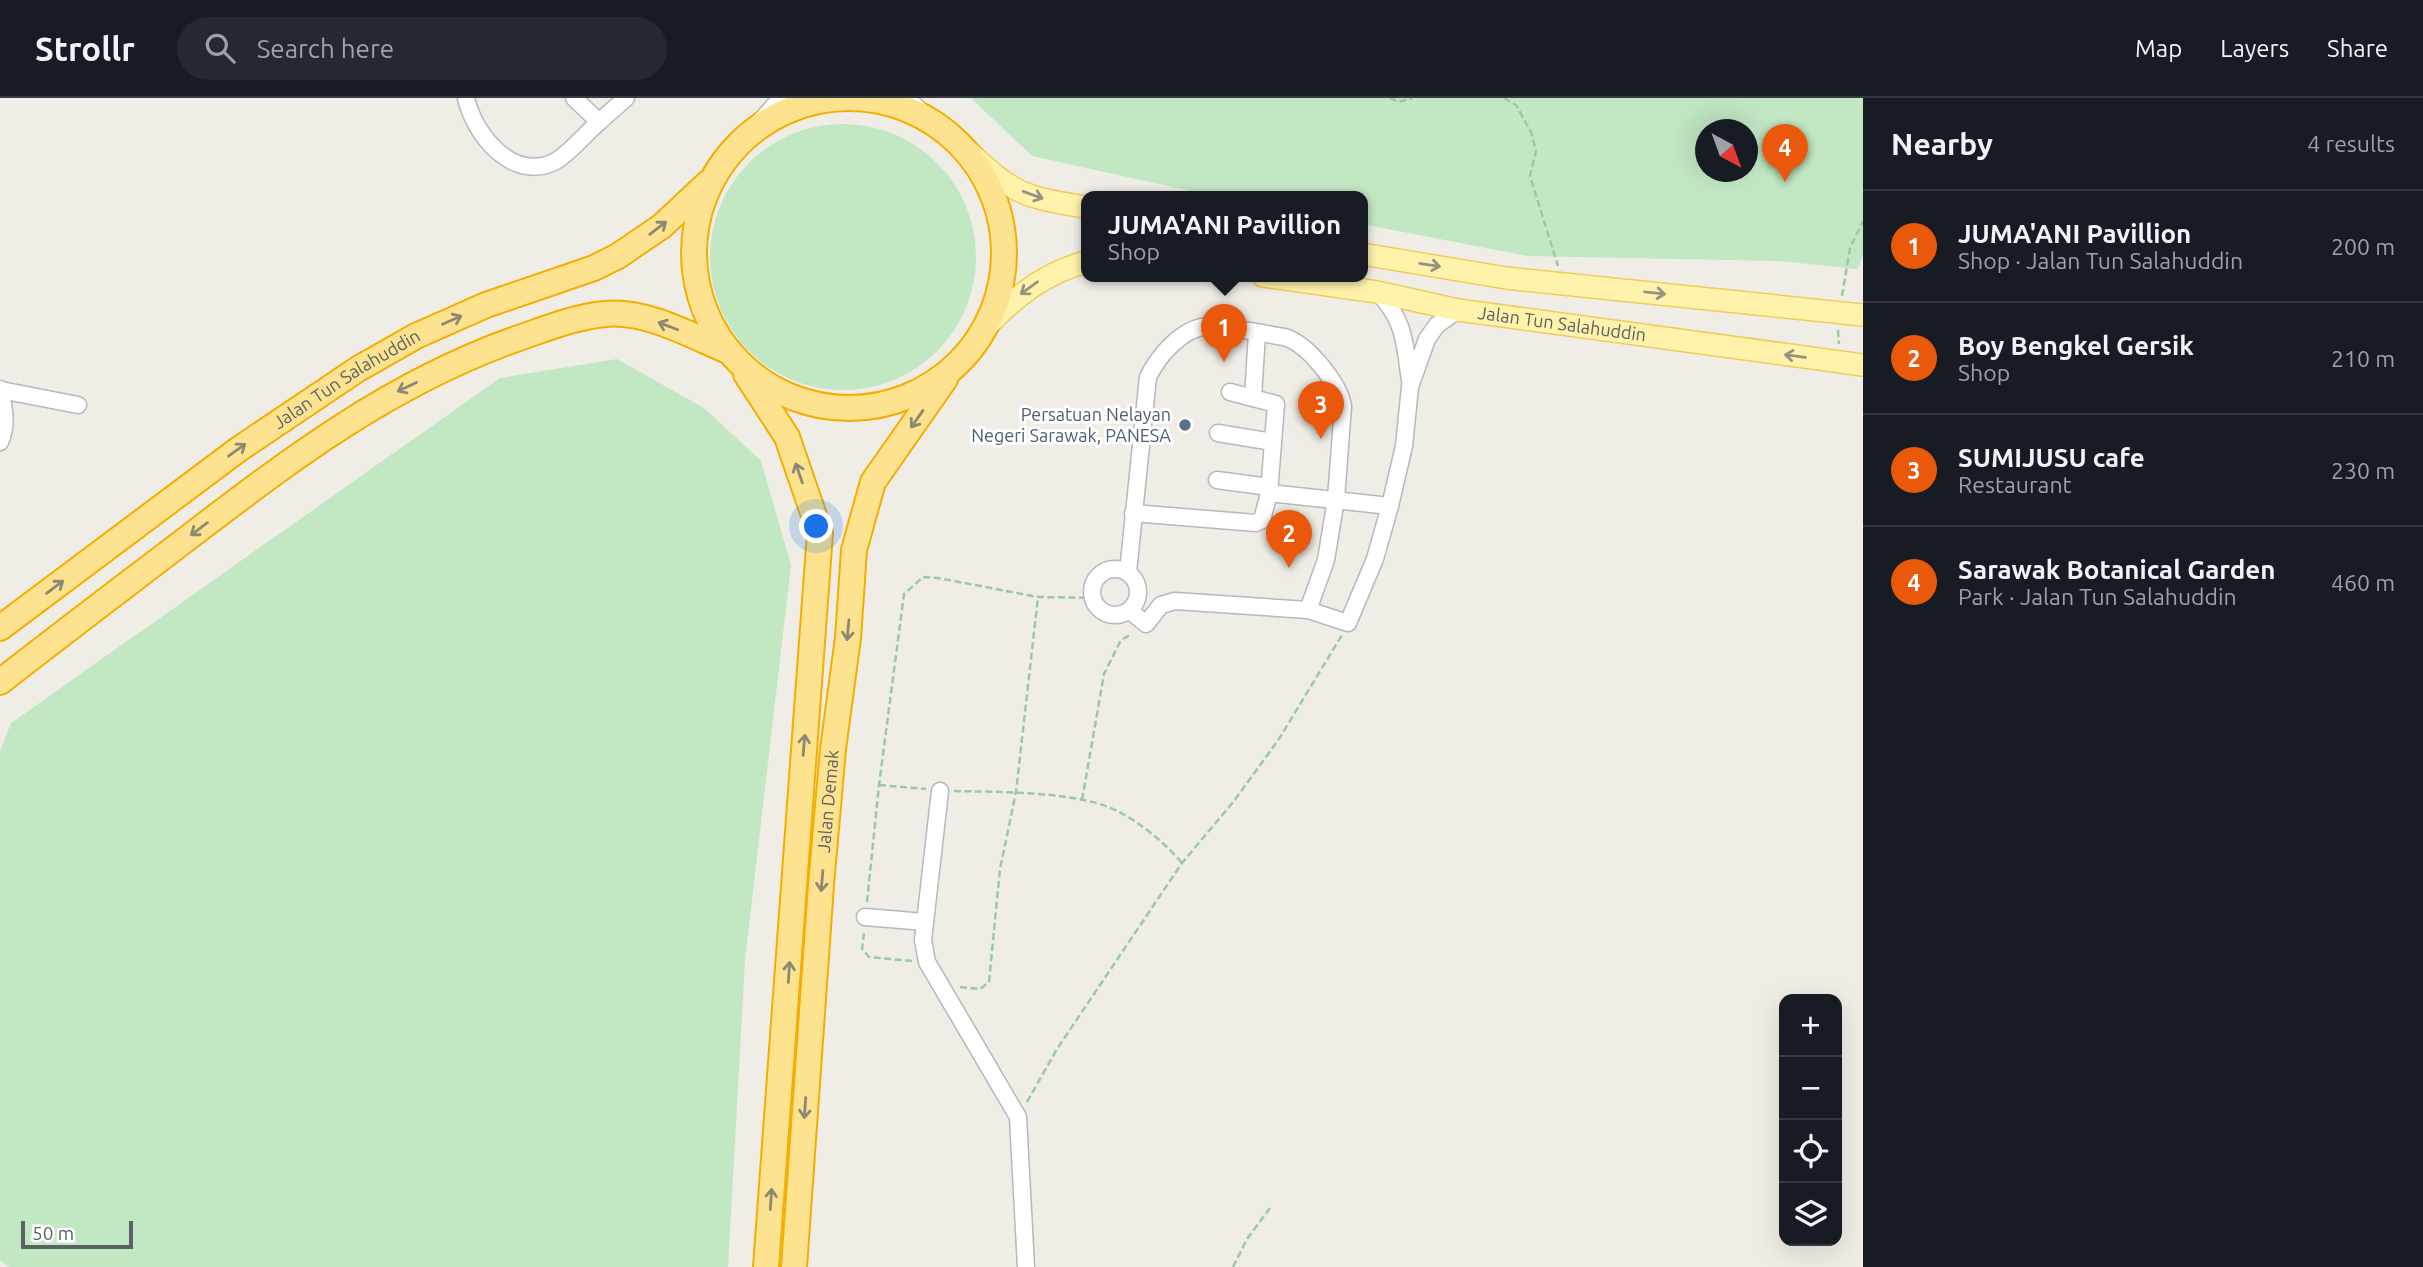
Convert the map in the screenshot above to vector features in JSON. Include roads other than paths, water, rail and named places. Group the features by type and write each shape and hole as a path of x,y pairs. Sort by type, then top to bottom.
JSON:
{"highway":[{"path":"716,175 739,145 757,129 800,106 836,99 860,98 884,102 908,109 949,134 975,161 988,183 1002,232 1004,257 1001,282 994,307 983,330 956,364 935,381 912,394 873,405 820,405 781,392 734,357"},
{"name":"Jalan Demak","path":"716,175 698,219 695,266 699,290 717,333 787,437 820,533 766,1267"},
{"name":"Jalan Tun Salahuddin","path":"0,628 239,449 358,369 416,337 486,305 594,268 618,256 662,226 716,175"},
{"name":"Jalan Tun Salahuddin","path":"0,682 275,471 338,427 391,395 481,352 565,322 606,314 632,316 660,323 734,357"},
{"name":"Jalan Demak","path":"794,1267 822,872 855,550 873,482 956,364"}],"main road":[{"path":"949,134 993,174 1022,192 1048,201 1081,206"},
{"path":"1368,255 1506,278 1863,315"},
{"path":"983,330 1010,302 1037,282 1081,263"},
{"name":"Jalan Tun Salahuddin","path":"1306,282 1377,292 1458,310 1863,365"}],"street":[{"path":"466,98 470,115 491,146 503,157 536,167 556,162 626,98"},
{"path":"574,98 598,122"},
{"path":"739,145 781,98"},
{"path":"906,98 949,134"},
{"path":"1129,610 1146,624 1161,605 1175,601 1308,610 1348,623 1375,559 1390,506 1404,446 1410,387 1405,342 1399,320 1377,292"},
{"path":"1410,387 1427,339 1437,324 1458,310"},
{"path":"1128,572 1148,377 1155,364 1186,333 1209,326 1294,340 1306,348 1341,395 1343,406 1336,499 1326,560 1308,610"},
{"path":"1253,397 1257,333"},
{"path":"0,442 6,420 0,390 78,405"},
{"path":"1133,513 1256,523 1264,517 1269,490 1276,404 1230,392"},
{"path":"1218,433 1273,442"},
{"path":"1217,480 1269,490 1390,506"},
{"path":"1113,569 1128,572 1138,591 1129,610 1108,613 1101,610 1093,598 1093,590 1099,576 1113,569"},
{"path":"940,791 923,940 927,962 1018,1117 1026,1267"},
{"path":"865,916 925,922"}],"place":[{"name":"Sarawak Botanical Garden","path":"1785,182"},
{"name":"JUMA'ANI Pavillion","path":"1224,362"},
{"name":"Persatuan Nelayan Negeri Sarawak, PANESA","path":"1185,425"},
{"name":"SUMIJUSU cafe","path":"1321,439"},
{"name":"Boy Bengkel Gersik","path":"1289,568"}]}
